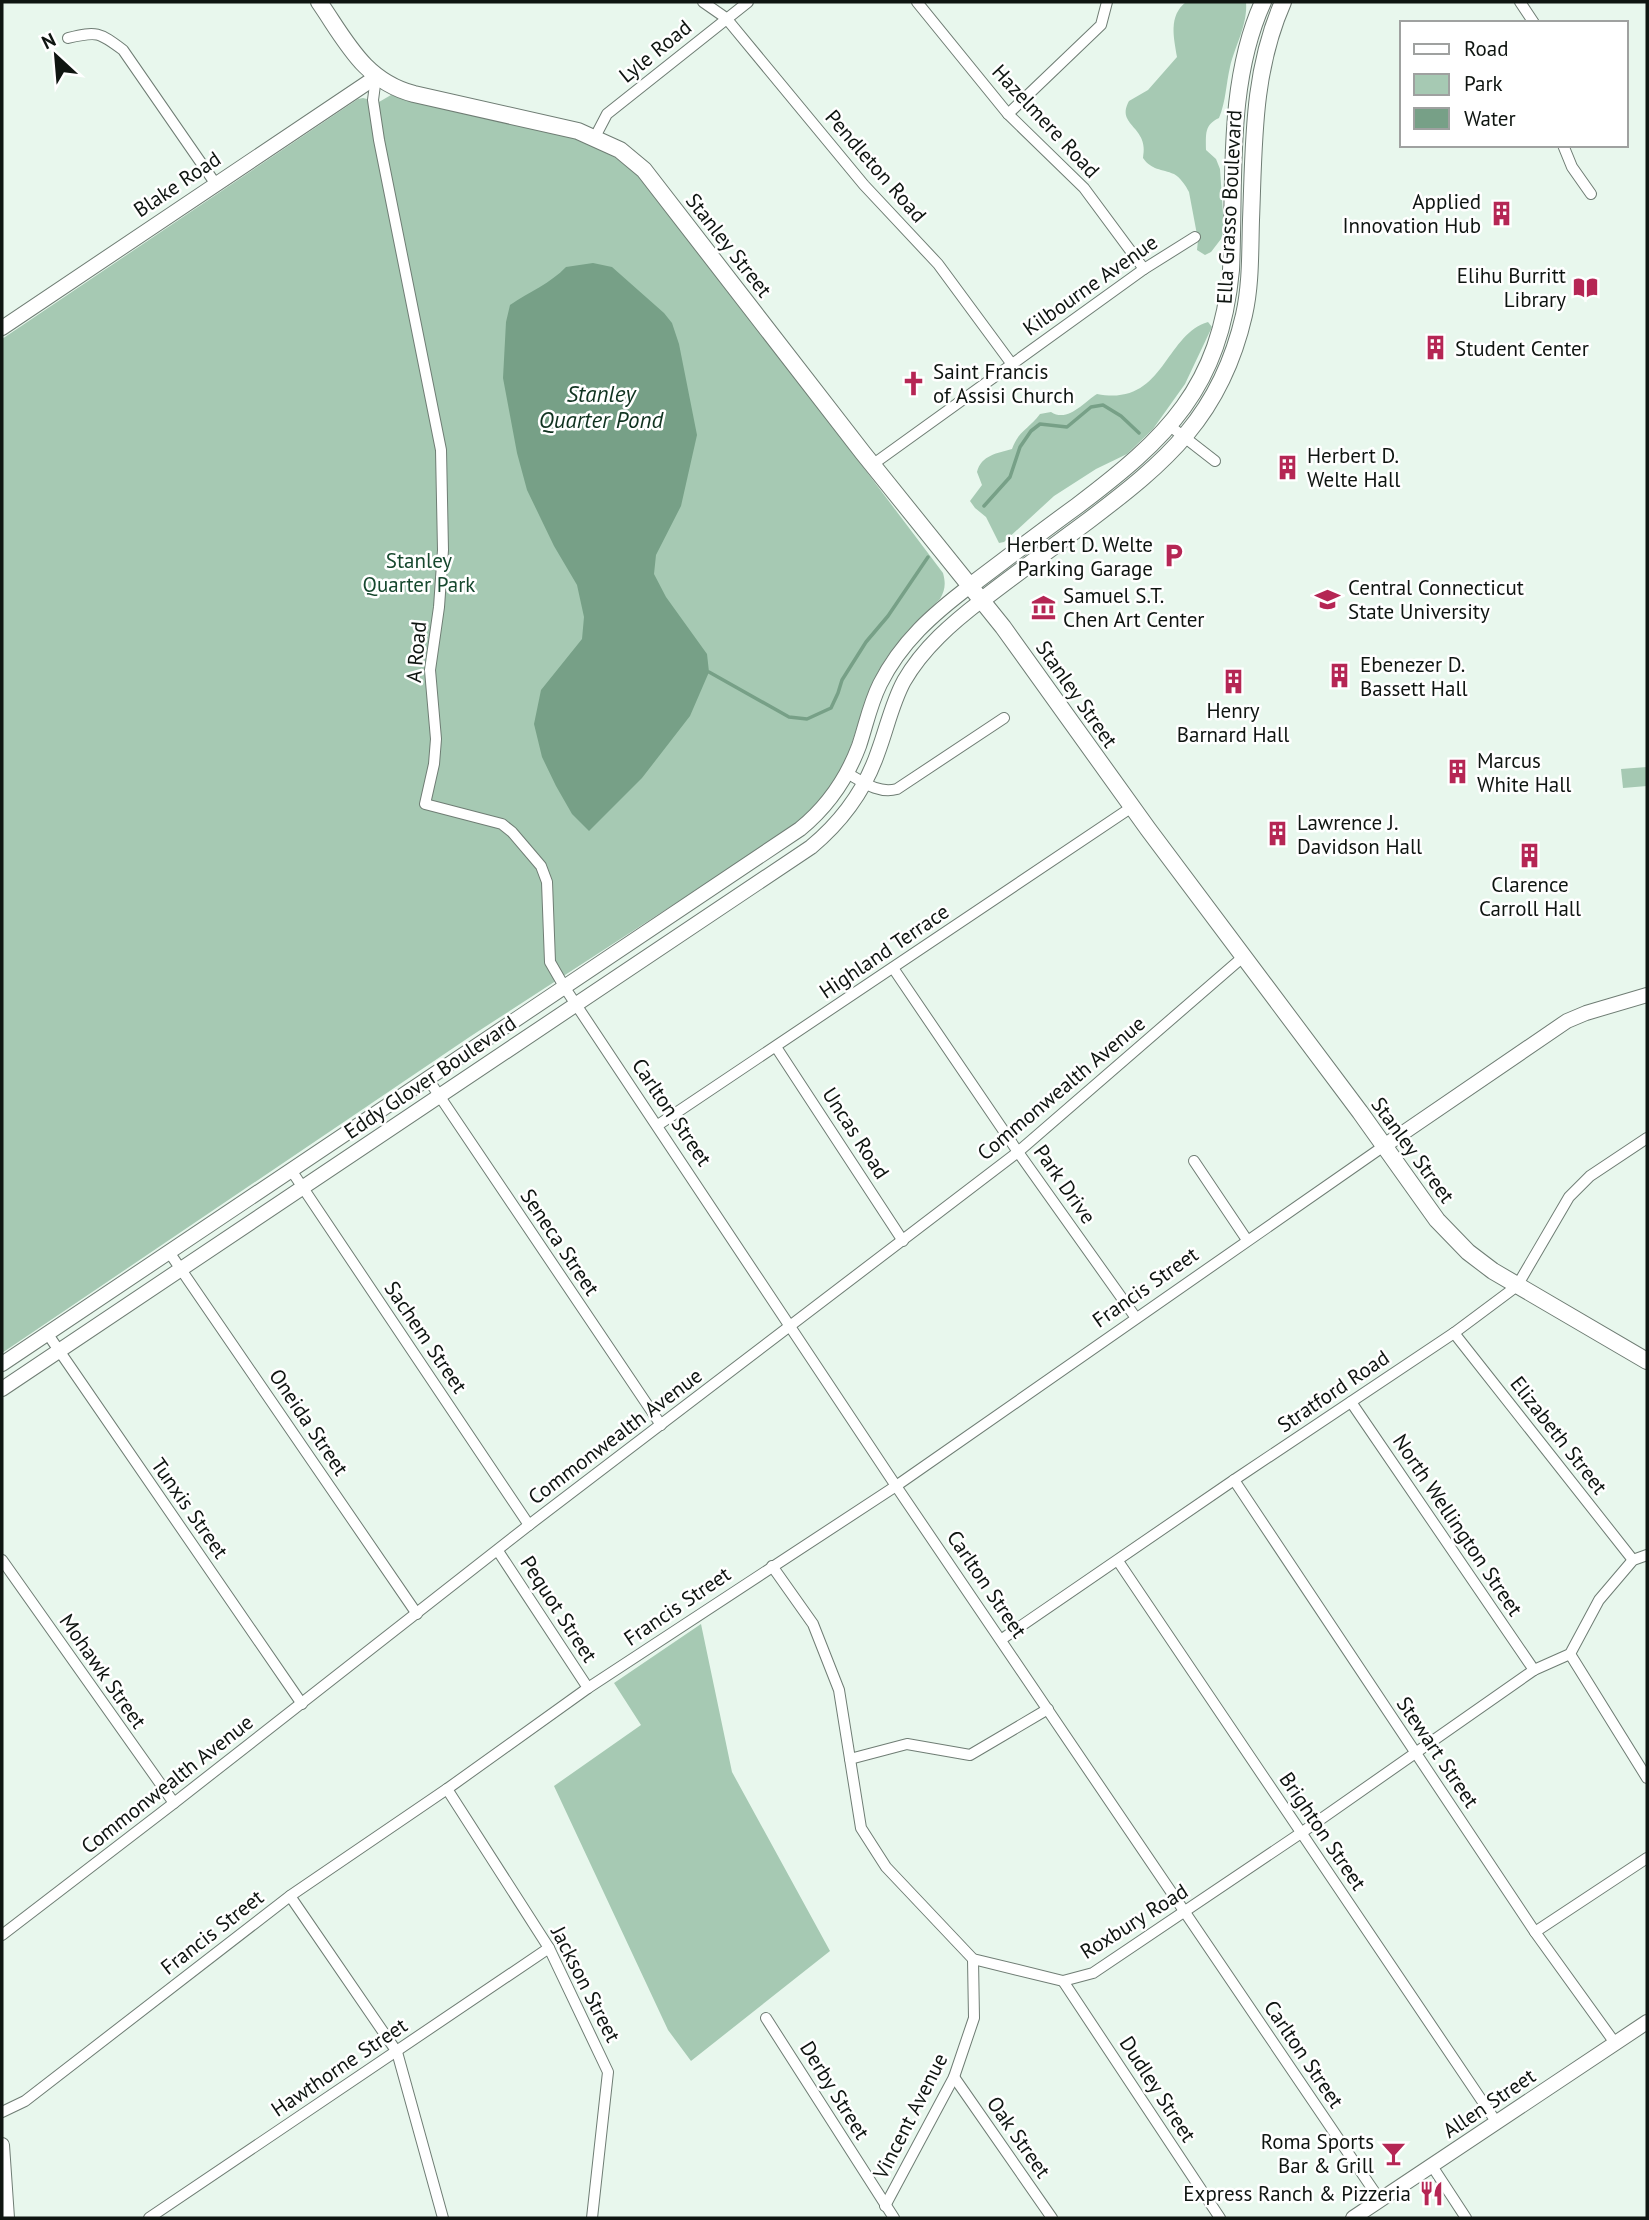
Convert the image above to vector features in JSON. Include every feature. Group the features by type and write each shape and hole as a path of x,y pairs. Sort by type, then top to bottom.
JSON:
{"main road":[{"name":"Stanley Street","path":"319,2 360,61 376,77 389,85 406,92 548,122 595,137 625,153 659,187 1026,658 1132,807 1424,1203 1456,1241 1487,1267 1647,1362"},
{"name":"Ella Grasso Boulevard","path":"970,586 1128,467 1170,426 1199,383 1220,332 1230,284 1239,85 1248,42 1263,2"},
{"name":"Ella Grasso Boulevard","path":"982,600 1142,480 1185,438 1215,394 1237,341 1247,299 1257,88 1267,45 1283,2"},
{"path":"1233,218 1252,218"}],"street":[{"name":"Pendleton Road","path":"703,2 726,18 864,185 938,264 1011,363"},
{"name":"Lyle Road","path":"595,137 607,114 748,2"},
{"name":"Hazelmere Road","path":"918,2 1008,114 1084,188 1144,269"},
{"path":"1008,114 1101,25 1107,2"},
{"path":"1520,2 1533,21"},
{"path":"68,38 91,33 104,36 123,50 215,183"},
{"name":"Blake Road","path":"2,328 376,77"},
{"name":"A Road","path":"376,77 373,100 379,140 441,450 443,550 439,607 430,670 436,739 434,764 425,804 502,824 534,856 547,882 550,962 565,988"},
{"path":"1564,147 1572,167 1591,194"},
{"name":"Kilbourne Avenue","path":"873,465 1011,363 1144,269 1195,237"},
{"path":"1170,426 1215,461"},
{"name":"Eddy Glover Boulevard","path":"2,1364 719,885 806,824 828,800 847,773 875,695 896,656 929,618 970,586"},
{"name":"Eddy Glover Boulevard","path":"2,1389 818,841 843,815 865,783 894,703 907,677 939,635 982,600"},
{"path":"847,773 877,790 887,792 897,789 1004,718"},
{"name":"Highland Terrace","path":"658,1125 1132,807"},
{"path":"719,885 730,902"},
{"name":"Commonwealth Avenue","path":"2,1935 529,1525 1018,1152 1242,957"},
{"name":"Park Drive","path":"893,968 1018,1152 1136,1318"},
{"name":"Carlton Street","path":"565,988 896,1486 1380,2200"},
{"path":"1384,1146 1567,1021 1647,995"},
{"name":"Uncas Road","path":"776,1047 903,1241"},
{"name":"Seneca Street","path":"428,1079 661,1425"},
{"name":"Stratford Road","path":"1002,1639 1454,1333 1517,1286 1569,1197 1590,1176 1647,1138"},
{"name":"Francis Street","path":"2,2112 25,2101 290,1896 447,1789 588,1688 896,1486 1384,1146"},
{"path":"1194,1161 1247,1240"},
{"name":"Sachem Street","path":"291,1170 529,1525"},
{"name":"Oneida Street","path":"169,1252 417,1614"},
{"name":"Tunxis Street","path":"47,1333 302,1704"},
{"name":"Elizabeth Street","path":"1454,1333 1633,1560"},
{"name":"North Wellington Street","path":"1351,1402 1534,1670"},
{"name":"Stewart Street","path":"1234,1480 1535,1932 1615,2043"},
{"name":"Pequot Street","path":"498,1551 588,1688"},
{"path":"1647,1555 1633,1560 1598,1600 1570,1654 1647,1779"},
{"name":"Mohawk Street","path":"2,1560 174,1803"},
{"name":"Brighton Street","path":"1118,1561 1497,2123"},
{"path":"772,1566 813,1624 839,1690 861,1828 886,1867 973,1959"},
{"name":"Roxbury Road","path":"973,1959 1063,1980 1093,1973 1416,1754 1534,1670 1570,1654"},
{"path":"850,1759 907,1744 970,1755 1048,1709"},
{"name":"Jackson Street","path":"447,1789 549,1948 608,2072 592,2218"},
{"path":"1535,1932 1647,1858"},
{"path":"290,1896 397,2052 443,2218"},
{"name":"Hawthorne Street","path":"149,2218 549,1948"},
{"name":"Vincent Avenue","path":"885,2206 954,2077 974,2018 973,1959"},
{"name":"Dudley Street","path":"1063,1980 1220,2218"},
{"name":"Derby Street","path":"766,2018 894,2218"},
{"name":"Allen Street","path":"1353,2218 1647,2022"},
{"name":"Oak Street","path":"954,2077 1052,2218"},
{"path":"2,2145 7,2218"},
{"path":"1432,2166 1466,2218"}],"green space":[{"path":"1186,2 1246,2 1245,18 1230,67 1225,99 1219,118 1208,127 1206,135 1206,150 1216,159 1220,169 1224,229 1221,239 1211,252 1205,255 1197,250 1198,240 1188,190 1176,175 1146,162 1143,158 1142,139 1126,116 1129,101 1148,90 1177,57 1174,21"},
{"name":"Stanley Quarter Park","path":"391,95 562,134 590,144 616,158 638,176 750,317 943,573 944,590 940,599 907,631 886,658 869,691 844,765 822,798 793,827 471,1036 2,1353 2,339 358,99 379,102"},
{"path":"1208,322 1212,327 1185,384 1153,429 1127,454 1096,469 1054,496 1004,542 999,543 986,517 970,501 982,485 977,472 982,462 1012,449 1021,434 1040,414 1051,412 1064,415 1076,410 1097,394 1119,395 1136,390 1150,380 1193,329"},
{"path":"1647,767 1647,786 1623,788 1621,769"},
{"path":"701,1624 732,1772 830,1951 691,2061 668,2030 554,1786 641,1725 614,1683"}],"water":[{"name":"Stanley Quarter Pond","path":"593,263 612,267 664,313 672,323 679,344 697,435 681,506 656,555 654,574 666,597 707,654 709,672 690,716 642,778 589,831 572,814 556,786 542,757 534,724 541,690 582,639 584,617 577,585 554,546 527,490 503,378 506,322 510,305 547,283 566,267"}],"waterway":[{"path":"984,506 1010,477 1020,447 1031,431 1040,424 1067,427 1091,407 1103,405 1121,416 1139,433"},
{"path":"709,672 789,717 807,719 831,708 842,680 866,642 888,616 928,557"}],"place":[{"name":"Applied Innovation Hub","path":"1501,213"},
{"name":"Elihu Burritt Library","path":"1586,287"},
{"name":"Student Center","path":"1435,348"},
{"name":"Saint Francis of Assisi Church","path":"913,383"},
{"name":"Herbert D. Welte Hall","path":"1287,467"},
{"name":"Herbert D. Welte Parking Garage","path":"1173,556"},
{"name":"Central Connecticut State University","path":"1328,599"},
{"name":"Samuel S.T. Chen Art Center","path":"1043,607"},
{"name":"Ebenezer D. Bassett Hall","path":"1340,676"},
{"name":"Henry Barnard Hall","path":"1233,681"},
{"name":"Marcus White Hall","path":"1457,772"},
{"name":"Lawrence J. Davidson Hall","path":"1277,834"},
{"name":"Clarence Carroll Hall","path":"1530,855"},
{"name":"Roma Sports Bar & Grill","path":"1394,2153"},
{"name":"Express Ranch & Pizzeria","path":"1431,2193"}]}
